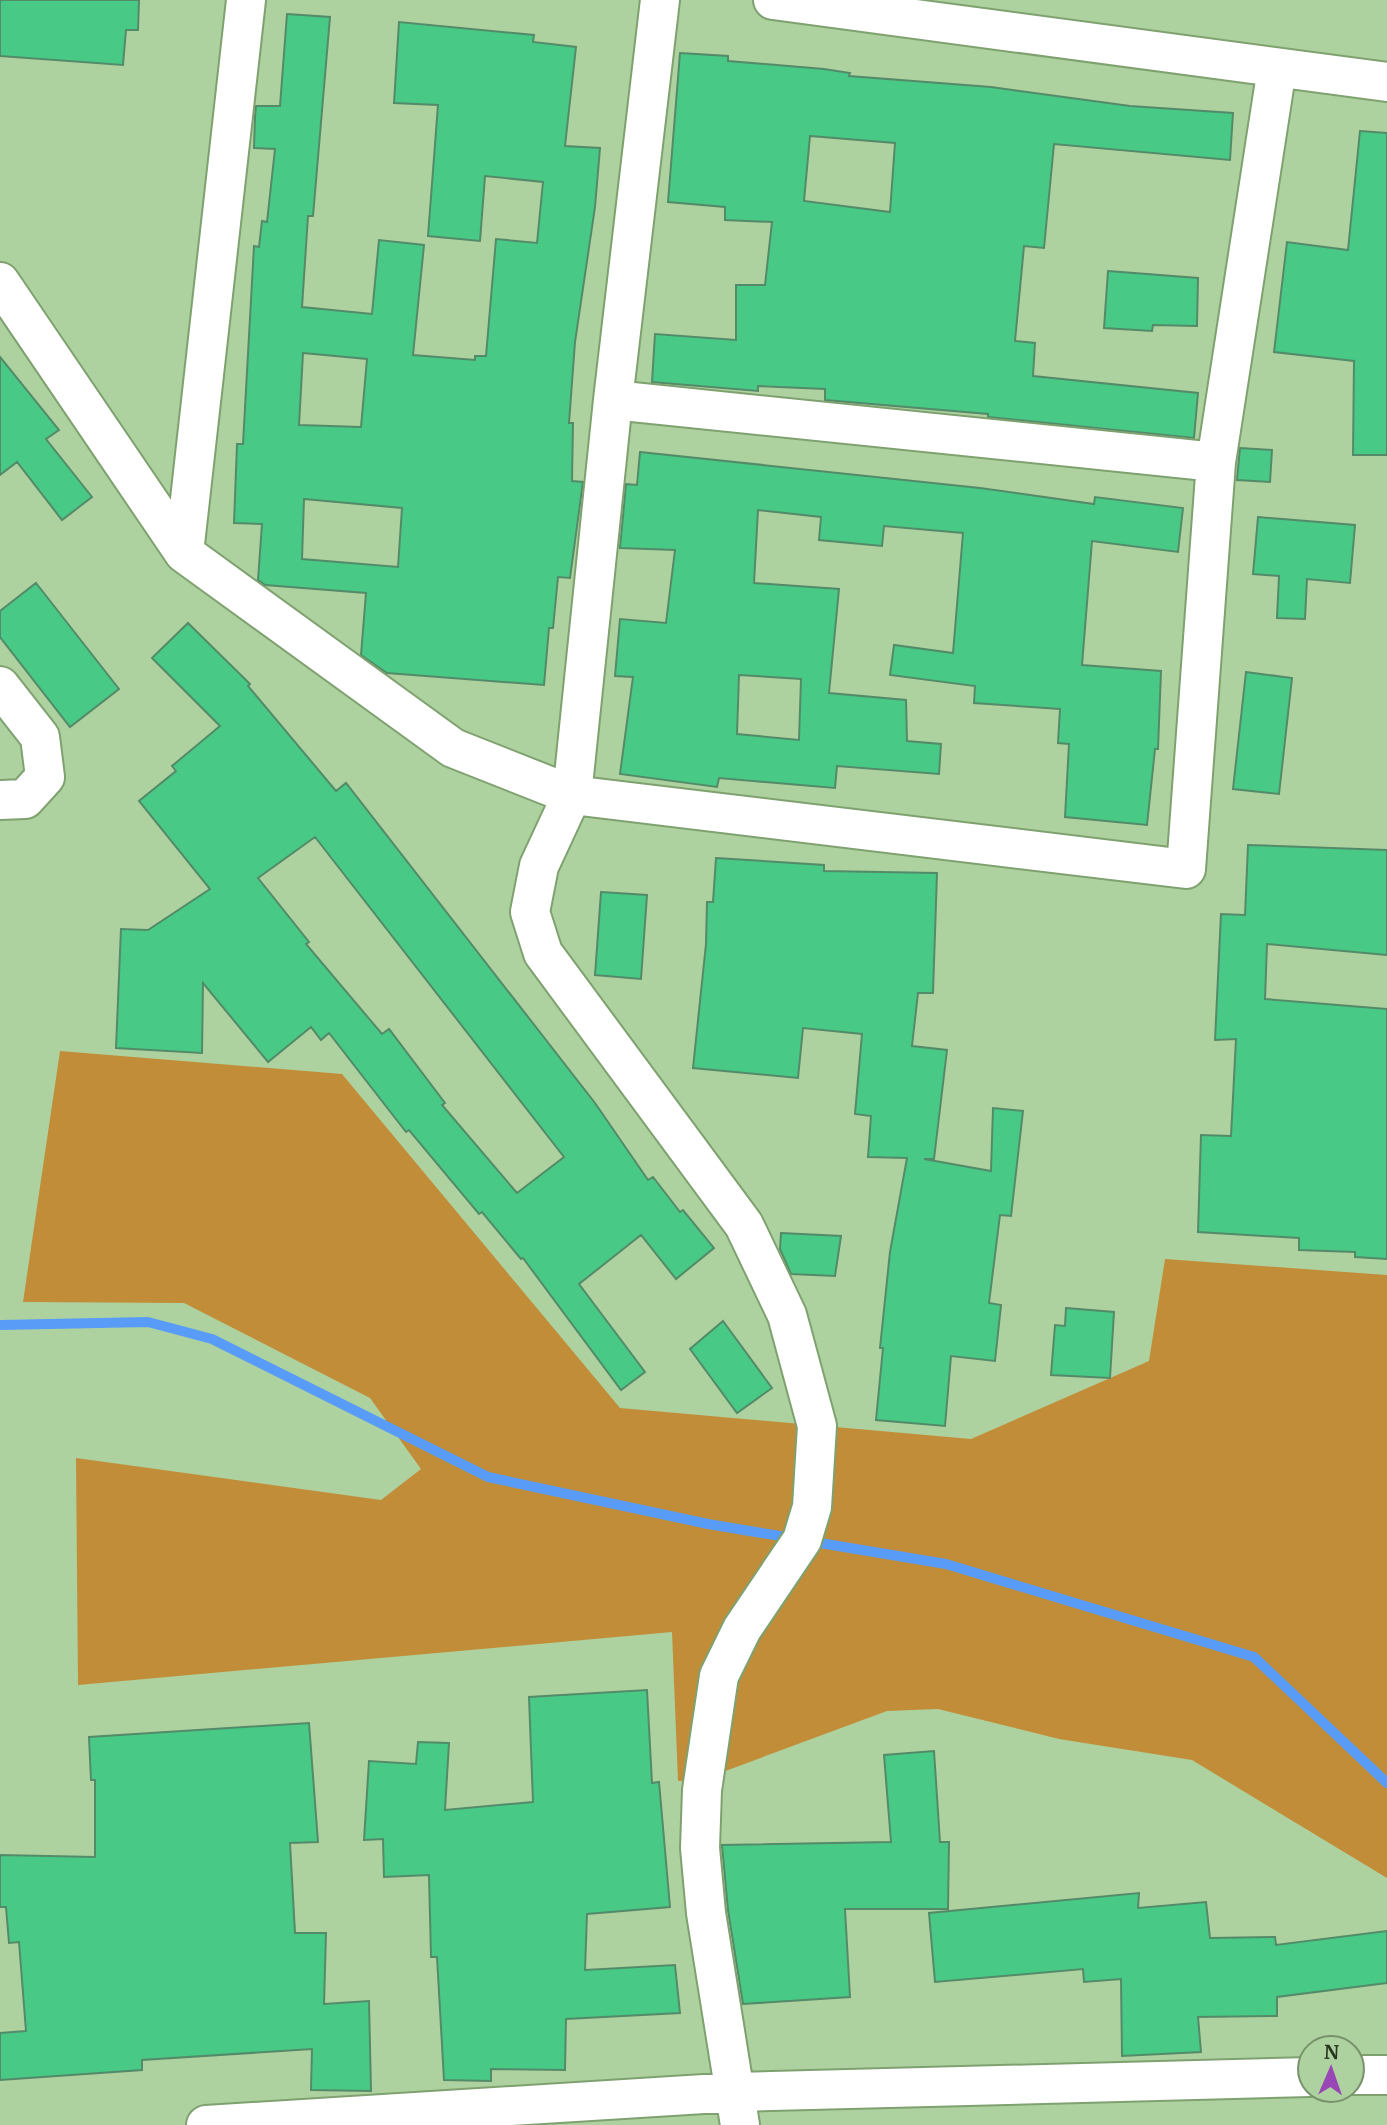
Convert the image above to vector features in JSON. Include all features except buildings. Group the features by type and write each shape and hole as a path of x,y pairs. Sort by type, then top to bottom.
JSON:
{"street":[{"path":"184,554 246,0"},
{"path":"660,0 613,400 572,795 538,866 530,912 543,953 744,1225 786,1315 817,1426 809,1518 802,1540 742,1629 719,1676 702,1790 700,1848 706,1913 738,2108"},
{"path":"773,0 1387,82"},
{"path":"0,282 184,554 453,748 572,795 1186,869 1216,462 1277,68"},
{"path":"613,400 1216,462"},
{"path":"0,686 40,737 45,777 25,799 0,800"},
{"path":"1366,2075 1387,2074"},
{"path":"206,2125 738,2108 1296,2078"}],"shaded area":[{"path":"60,1051 342,1074 620,1408 971,1439 1149,1361 1165,1259 1387,1275 1387,1878 1192,1760 1059,1739 938,1709 887,1711 701,1780 678,1781 672,1632 78,1685 76,1458 381,1500 421,1469 370,1398 184,1303 23,1302"}],"waterway":[{"path":"0,1325 148,1322 212,1339 488,1477 708,1524 792,1538"},
{"path":"808,1541 946,1564 1254,1657 1387,1783"}]}
